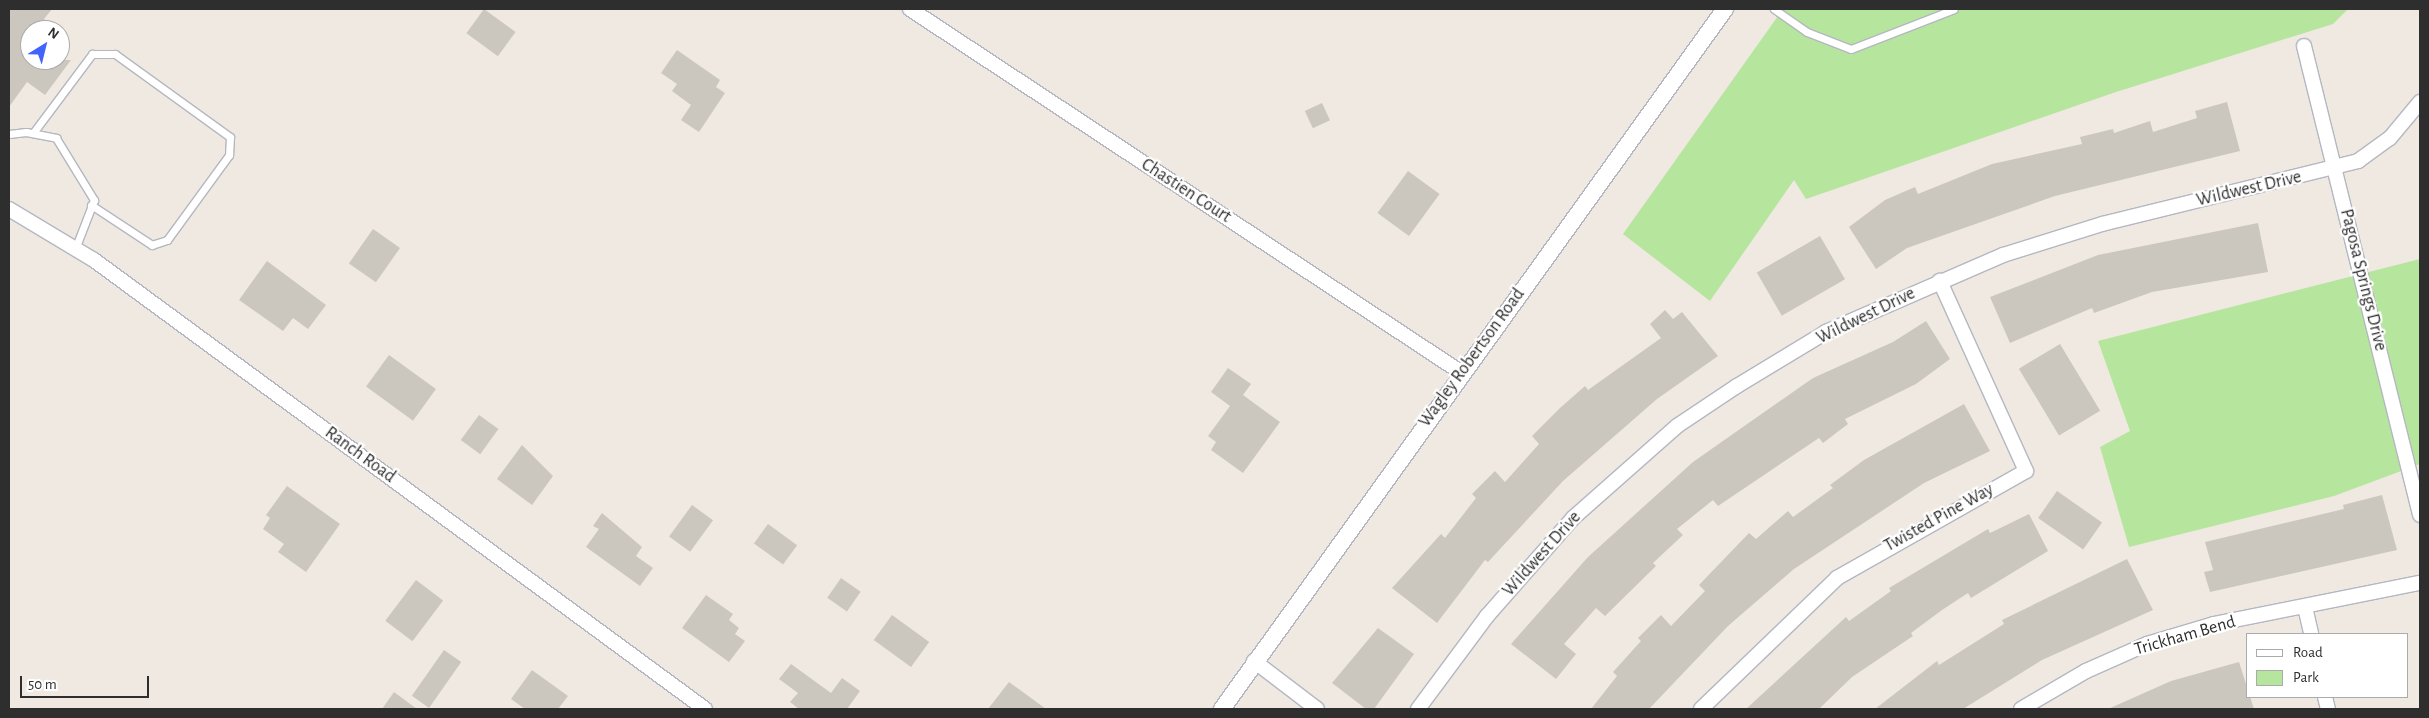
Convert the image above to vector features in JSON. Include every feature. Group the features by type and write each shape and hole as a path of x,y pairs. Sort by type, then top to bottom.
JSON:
{"street":[{"name":"Chastien Court","path":"910,9 1462,373"},
{"name":"Wagley Robertson Road","path":"1222,709 1254,661 1725,9"},
{"name":"Pagosa Springs Drive","path":"2304,46 2420,515"},
{"name":"Wildwest Drive","path":"1418,709 1528,566 1621,472 1677,426 1826,332 1940,281 2102,224 2335,169 2375,150 2420,102"},
{"name":"Ranch Road","path":"9,209 75,249 705,709"},
{"name":"Twisted Pine Way","path":"1701,709 1837,578 2026,471 1940,281"},
{"name":"Trickham Bend","path":"2021,709 2086,671 2148,644 2214,624 2420,582"},
{"path":"2304,607 2311,633"},
{"path":"1254,661 1317,709"}],"lane":[{"path":"1774,9 1807,32 1852,49 1954,9"},
{"path":"34,133 92,54 115,54 230,137 229,155 167,240 152,245 92,205"},
{"path":"9,134 34,133 56,138 94,200 75,249"}],"green space":[{"path":"1783,9 2348,9 2333,24 2116,92 1806,199 1794,180 1710,301 1623,234"},
{"path":"2420,259 2420,464 2334,496 2129,547 2100,447 2130,431 2098,341"}],"building":[{"path":"9,9 52,9 44,19 45,20 20,20 20,70 64,70 45,95 27,82 9,107"},
{"path":"484,9 516,32 498,56 466,33"},
{"path":"677,50 720,80 716,87 725,93 699,132 681,120 691,105 672,91 677,84 661,73"},
{"path":"2227,102 2240,151 2055,196 1907,248 1876,269 1849,227 1885,200 1915,187 1918,194 1992,164 2082,144 2080,137 2113,129 2114,133 2150,121 2153,132 2197,118 2195,111"},
{"path":"1322,103 1330,120 1313,128 1305,111"},
{"path":"1408,171 1440,194 1409,236 1377,213"},
{"path":"2258,223 2268,272 2152,292 2094,313 2092,308 2010,343 1990,297 2098,255"},
{"path":"373,229 400,248 376,282 349,263"},
{"path":"1820,236 1845,279 1782,316 1757,272"},
{"path":"267,261 326,305 308,329 293,318 283,331 239,300"},
{"path":"1665,310 1673,319 1682,312 1718,356 1657,399 1563,481 1488,562 1485,560 1437,623 1392,588 1441,534 1445,538 1476,498 1472,494 1495,471 1505,482 1539,444 1532,436 1560,408 1585,386 1588,390 1661,338 1650,324"},
{"path":"1926,321 1950,359 1916,384 1845,419 1848,424 1823,443 1819,438 1718,506 1713,500 1677,529 1683,535 1653,563 1656,566 1605,616 1596,608 1564,644 1576,654 1556,679 1511,644 1588,557 1693,462 1813,378 1893,342"},
{"path":"2060,344 2100,411 2059,436 2019,369"},
{"path":"389,355 436,389 413,421 366,387"},
{"path":"1228,368 1251,384 1243,395 1280,422 1243,473 1211,450 1216,442 1208,436 1230,406 1211,392"},
{"path":"1964,404 1990,451 1924,483 1794,569 1728,626 1649,709 1591,709 1617,676 1613,672 1641,641 1638,638 1661,615 1671,626 1705,591 1699,585 1749,533 1756,539 1788,511 1793,517 1833,488 1830,485 1864,460"},
{"path":"479,415 498,429 480,454 461,440"},
{"path":"522,445 553,476 532,505 497,479"},
{"path":"287,486 340,524 306,572 278,552 284,544 263,529 270,518 266,515"},
{"path":"2057,491 2102,523 2083,550 2038,518"},
{"path":"2382,495 2397,550 2210,592 2204,572 2213,570 2205,542 2344,509 2343,505"},
{"path":"692,505 713,520 690,552 669,537"},
{"path":"602,513 642,547 636,556 653,568 640,586 586,547 599,529 593,526"},
{"path":"2029,514 2048,551 1971,598 1968,593 1942,610 1911,633 1913,636 1852,677 1819,709 1746,709 1846,617 1849,621 1891,591 1889,588 1988,529 1990,533"},
{"path":"768,524 797,545 783,565 754,543"},
{"path":"2127,559 2153,610 2042,660 1963,709 1875,709 1937,661 1939,665 2004,624 2002,620"},
{"path":"841,578 861,592 847,611 827,598"},
{"path":"416,580 443,600 412,641 385,621"},
{"path":"706,595 733,614 729,620 739,628 735,634 745,641 729,662 682,628"},
{"path":"892,615 929,642 911,667 874,640"},
{"path":"1378,628 1414,654 1374,709 1366,709 1332,683"},
{"path":"444,650 461,662 429,708 412,696"},
{"path":"2239,662 2246,684 2246,698 2250,698 2254,709 2108,709 2171,681"},
{"path":"791,664 831,693 842,678 860,691 847,709 799,709 790,702 798,693 779,679"},
{"path":"532,670 568,696 558,709 525,709 511,699"},
{"path":"1009,682 1046,709 988,709"},
{"path":"394,692 417,709 382,709"}]}
